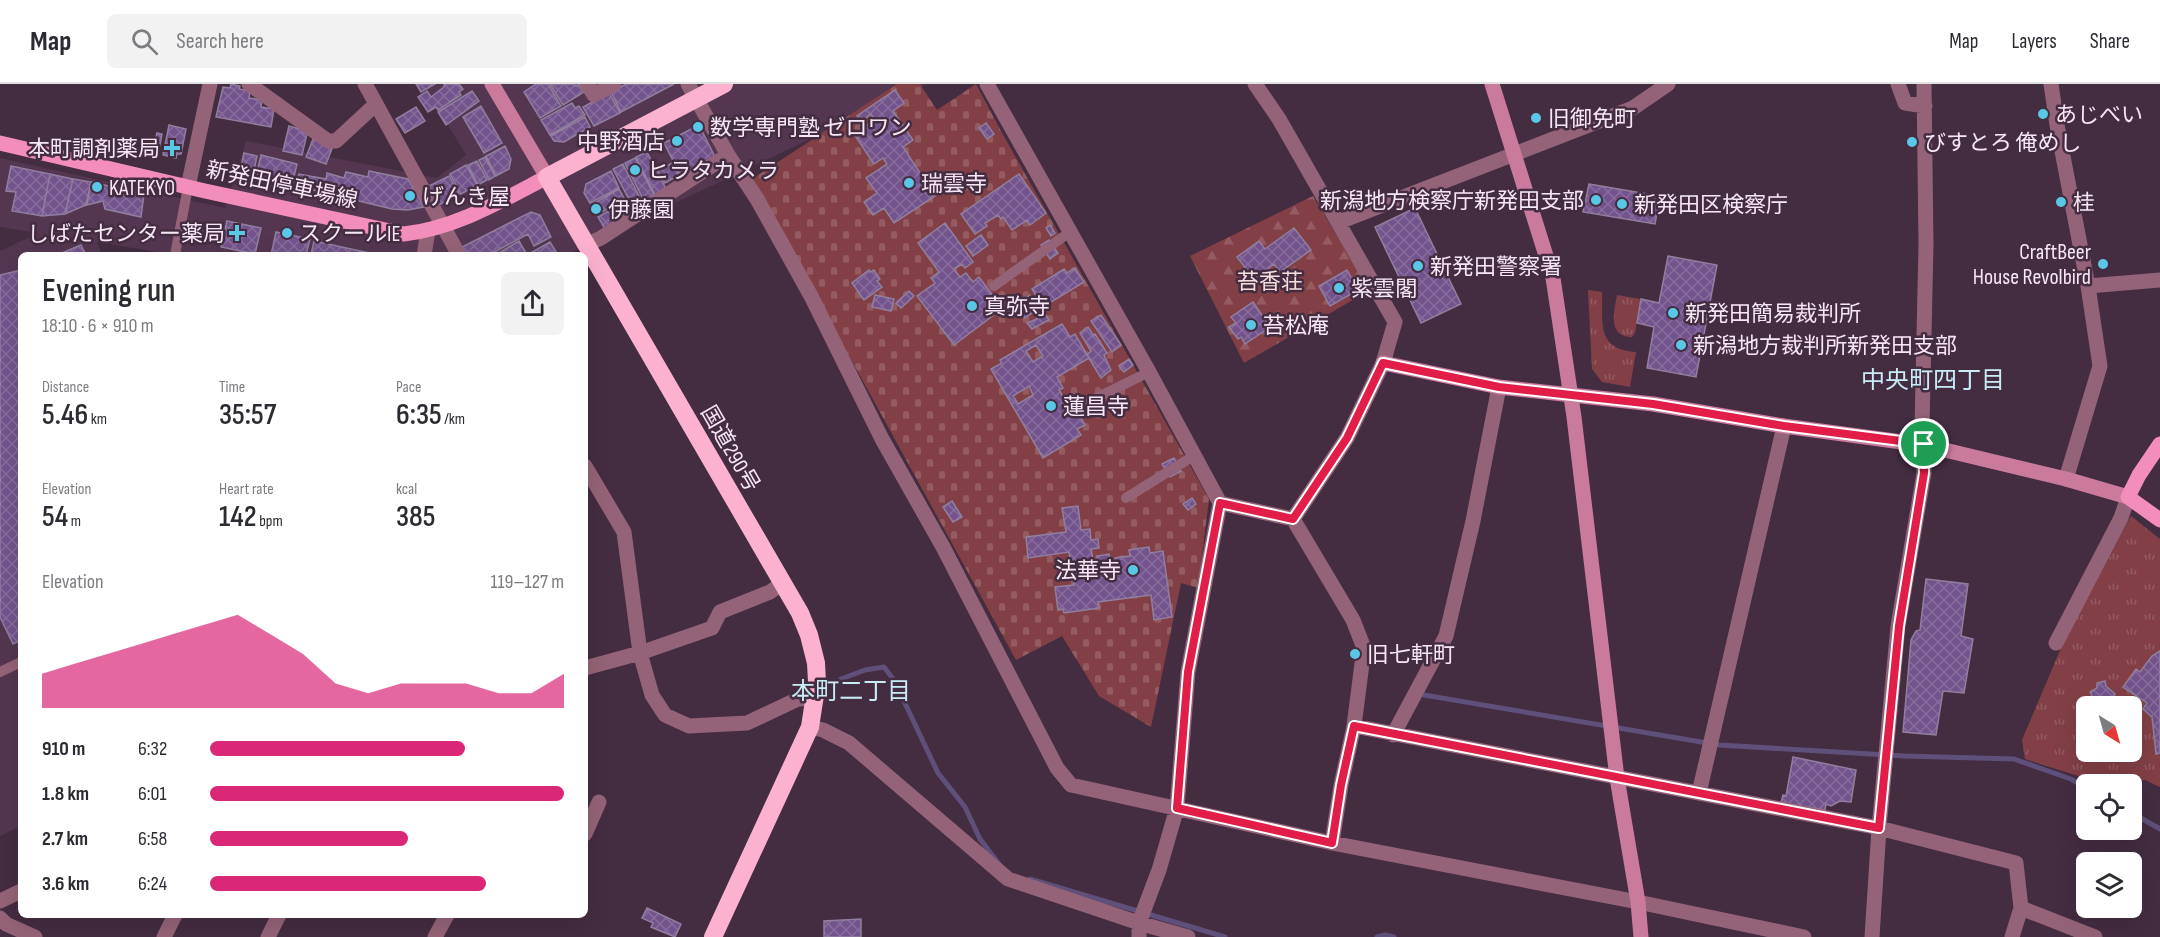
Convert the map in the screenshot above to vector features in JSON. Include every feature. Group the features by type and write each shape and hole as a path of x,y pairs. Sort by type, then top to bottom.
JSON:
{"highway":[{"path":"547,177 692,92 724,84"},
{"name":"国道290号","path":"547,177 781,584 800,613 809,635 816,663 818,682 810,728 713,937"}],"main road":[{"name":"新発田停車場線","path":"0,143 404,234 428,231 458,222 547,177"},
{"path":"2160,444 2139,475 2128,497 2160,520"}],"street":[{"path":"188,187 210,84"},
{"path":"249,84 328,141 336,141 376,104"},
{"path":"365,84 457,252"},
{"path":"492,84 547,177"},
{"path":"587,84 594,95 614,84"},
{"path":"987,84 1220,503 1188,672 1177,808 1139,930"},
{"path":"1255,84 1279,119 1395,322 1383,363 1347,438 1293,519"},
{"path":"1492,84 1516,154 1553,278 1572,395 1617,778 1638,902 1641,937"},
{"path":"1339,222 1633,108 1668,84"},
{"path":"1898,84 1905,103 1925,106"},
{"path":"1872,937 1879,828 1899,626 1924,473 1922,427 1926,243 1924,84"},
{"path":"2052,84 2057,125 2088,285 2100,366 2066,479"},
{"path":"692,92 728,155 758,199 811,296 882,439 948,556 1057,768 1071,785 1332,843 1638,902 1804,937"},
{"path":"586,245 601,238 728,155"},
{"path":"424,252 428,231"},
{"path":"2088,285 2160,280"},
{"path":"1383,363 1499,387 1653,404 1784,426 1924,444 2066,479 2128,497 2121,518 2056,643"},
{"path":"1393,735 1446,636 1473,520 1499,387"},
{"path":"1699,793 1784,426"},
{"path":"588,471 624,532 640,653 652,695 665,715 689,726 747,723 798,699 816,698"},
{"path":"1220,503 1293,519 1353,620 1364,648 1354,726 1341,785 1332,843"},
{"path":"588,667 640,653 712,628 720,612 770,592 781,584"},
{"path":"1354,726 1879,828 2016,863 2020,908 2012,937"},
{"path":"810,728 823,730 849,743 1008,879 1139,930 1188,937"},
{"path":"588,827 599,802"},
{"path":"0,901 18,892"},
{"path":"2020,908 2095,937"},
{"path":"0,918 6,924 35,937"},
{"path":"164,937 174,918"},
{"path":"268,937 278,918"},
{"path":"435,937 445,918"}],"lane":[{"path":"176,252 188,187"},
{"path":"994,286 1070,232"},
{"path":"1082,405 1149,372"},
{"path":"1126,498 1195,455"},
{"path":"0,672 18,663"}],"shaded area":[{"path":"423,84 926,84 572,252 157,252 97,242 101,252 18,252 18,827 0,836 0,251 38,233 0,227 0,158 225,208 246,141 437,178 466,155"}],"green space":[{"path":"897,84 920,84 937,110 976,84 1209,499 1198,588 1181,583 1151,727 1099,696 1062,636 1016,660 752,179"},
{"name":"苔香荘","path":"1313,196 1370,290 1244,363 1190,256"},
{"path":"1588,290 1602,292 1604,333 1608,340 1623,350 1636,352 1630,387 1602,382 1592,369"},
{"path":"1617,295 1641,299 1635,333 1632,337 1624,336 1615,328"},
{"path":"2131,516 2160,539 2160,787 2142,780 2142,774 2076,775 2025,759 2022,740 2061,648"}],"building":[{"path":"231,84 240,86 239,89 250,91 249,98 262,100 261,107 274,109 271,127 216,117 223,87 230,88"},
{"path":"416,84 435,84 421,92"},
{"path":"444,84 459,84 463,89 459,92 461,95 438,110 436,107 428,112 418,97 427,91 431,97 444,87"},
{"path":"536,84 548,84 561,106 540,118 524,92"},
{"path":"550,84 574,84 576,86 579,84 584,92 563,105"},
{"path":"626,84 674,84 621,112 611,92"},
{"path":"895,90 904,103 893,111 913,140 903,147 935,196 894,223 884,208 873,215 864,202 877,193 866,178 887,164 883,158 874,164 854,134 875,120 871,114 861,121 857,116"},
{"path":"472,91 479,101 446,125 438,112"},
{"path":"609,93 620,113 594,126 583,107"},
{"path":"572,103 575,108 579,106 585,115 550,135 541,120"},
{"path":"481,106 502,143 484,153 463,117"},
{"path":"416,107 425,121 405,133 396,119"},
{"path":"585,117 590,127 564,142 554,141 551,136"},
{"path":"986,123 994,134 987,139 979,128"},
{"path":"169,125 186,129 181,154 177,154 176,158 163,155"},
{"path":"699,125 715,157 680,174 664,143"},
{"path":"289,126 303,130 302,133 307,134 302,155 283,151"},
{"path":"157,133 162,134 159,151 153,150"},
{"path":"313,139 333,146 326,164 306,157"},
{"path":"505,146 511,159 509,169 496,176 486,156"},
{"path":"647,152 666,189 655,195 636,157"},
{"path":"244,153 257,156 253,175 240,173"},
{"path":"261,155 297,164 292,185 256,177"},
{"path":"485,157 495,176 489,180 479,160"},
{"path":"635,158 654,195 644,201 625,163"},
{"path":"477,161 487,180 478,185 468,165"},
{"path":"672,163 679,175 665,183 658,171"},
{"path":"623,164 641,200 632,205 613,169"},
{"path":"466,165 477,185 461,194 450,174"},
{"path":"11,166 50,174 42,216 12,211 16,192 6,191"},
{"path":"369,171 408,179 424,207 408,210 392,209 296,186 299,174 326,179 327,173 344,178 346,172 368,177"},
{"path":"611,171 619,188 590,203 584,193 586,184"},
{"path":"50,174 73,179 65,214 42,216"},
{"path":"1019,174 1046,213 1030,225 1027,220 1012,230 1003,217 1001,219 998,215 985,223 987,226 975,234 961,214"},
{"path":"449,176 459,194 439,205 429,186"},
{"path":"73,179 91,182 86,205 65,214"},
{"path":"91,182 144,194 141,217 105,209 103,201 87,205"},
{"name":"新発田区検察庁","path":"1589,184 1660,196 1655,224 1583,212"},
{"path":"619,189 625,200 596,215 591,205"},
{"path":"626,201 632,212 605,229 598,217"},
{"name":"新発田警察署","path":"1415,208 1461,304 1421,323 1375,227"},
{"path":"531,212 540,215 551,237 534,246 528,234 495,252 464,252 462,247"},
{"path":"227,221 261,228 255,252 221,247"},
{"path":"945,223 973,262 965,268 962,264 954,269 960,277 966,273 973,282 979,277 995,298 988,303 995,314 954,345 917,296 935,283 931,278 939,272 918,243"},
{"path":"1050,225 1055,233 1051,236 1046,228"},
{"path":"1294,228 1311,250 1280,272 1274,264 1254,279 1237,257 1259,241 1265,249"},
{"path":"276,232 310,239 307,252 272,252"},
{"path":"981,235 988,245 973,256 966,246"},
{"path":"1049,240 1058,253 1050,259 1041,245"},
{"path":"314,241 365,252 312,252"},
{"path":"519,241 525,252 500,252"},
{"path":"550,242 556,252 532,252"},
{"path":"81,245 84,252 64,252"},
{"name":"新発田簡易裁判所","path":"1668,256 1717,265 1696,377 1647,368 1654,327 1637,323 1641,299 1659,303"},
{"path":"1075,268 1084,282 1043,307 1032,289 1064,269 1067,273"},
{"path":"869,270 870,272 874,270 880,279 877,281 882,287 864,300 852,283"},
{"name":"紫雲閣","path":"1347,270 1358,290 1330,306 1319,286"},
{"path":"18,271 18,642 13,644 0,617 0,275"},
{"path":"909,291 914,296 901,308 896,303"},
{"path":"875,295 894,299 891,311 872,307"},
{"path":"1030,295 1039,308 1025,318 1016,306"},
{"name":"苔松庵","path":"1253,302 1270,327 1245,344 1241,337 1238,339 1229,327 1236,323 1231,317"},
{"path":"1046,315 1049,320 1032,329 1027,323"},
{"path":"1101,315 1121,345 1112,352 1091,321"},
{"path":"1062,324 1070,337 1075,334 1089,358 1057,377 1063,388 1059,390 1065,400 1069,397 1085,425 1077,429 1081,435 1043,458 991,369 1002,363 1000,360","holes":["1036,345 1043,356 1033,362 1026,351","1029,386 1033,395 1018,404 1013,396"]},
{"path":"1088,327 1107,353 1104,355 1111,370 1101,378 1087,355 1091,351 1080,333"},
{"path":"1129,359 1133,365 1124,372 1119,366"},
{"path":"1174,458 1181,471 1170,477 1162,464"},
{"path":"1192,498 1196,504 1188,510 1183,504"},
{"path":"952,501 962,517 953,522 943,507"},
{"path":"1078,506 1081,530 1090,529 1091,540 1098,539 1099,548 1091,549 1094,565 1098,564 1097,556 1109,554 1110,562 1116,562 1115,558 1130,556 1129,550 1149,547 1150,553 1163,551 1172,617 1154,620 1151,595 1098,602 1099,608 1064,613 1063,609 1058,610 1055,587 1074,585 1069,552 1028,558 1026,537 1066,532 1062,508"},
{"path":"1926,579 1968,584 1961,636 1973,639 1964,693 1943,691 1936,735 1903,732 1911,640 1916,631 1920,630"},
{"path":"2160,651 2160,753 2156,754 2152,717 2143,709 2147,703 2142,700 2142,696 2136,696 2123,687 2136,669 2140,672 2152,656"},
{"path":"2105,681 2106,686 2114,696 2092,696 2090,692 2097,688 2097,683"},
{"path":"1793,757 1856,770 1851,802 1840,801 1831,806 1826,804 1825,810 1781,803 1783,795 1786,796"},
{"path":"647,908 681,924 675,937 651,927 653,923 642,918"},
{"path":"861,919 861,937 824,937 824,921"}],"waterway":[{"path":"841,679 865,670 884,667 894,680 938,773 965,807 980,839 999,864"},
{"path":"1424,695 1719,745 1904,756 2014,759 2076,782"},
{"path":"2142,819 2160,829"},
{"path":"1030,879 1225,937"},
{"path":"1377,937 1385,935 1394,937"}],"place":[{"name":"あじべい","path":"2043,114"},
{"name":"旧御免町","path":"1536,118"},
{"name":"数学専門塾 ゼロワン","path":"698,127"},
{"name":"中野酒店","path":"677,141"},
{"name":"びすとろ 俺めし","path":"1912,142"},
{"name":"本町調剤薬局","path":"172,148"},
{"name":"ヒラタカメラ","path":"635,170"},
{"name":"瑞雲寺","path":"909,183"},
{"name":"KATEKYO","path":"97,187"},
{"name":"げんき屋","path":"410,196"},
{"name":"新潟地方検察庁新発田支部","path":"1596,200"},
{"name":"桂","path":"2061,202"},
{"name":"新発田区検察庁","path":"1622,204"},
{"name":"伊藤園","path":"596,209"},
{"name":"しばたセンター薬局","path":"237,233"},
{"name":"スクールIE","path":"287,233"},
{"name":"CraftBeer House Revolbird","path":"2103,264"},
{"name":"新発田警察署","path":"1418,266"},
{"name":"紫雲閣","path":"1339,288"},
{"name":"真弥寺","path":"972,306"},
{"name":"新発田簡易裁判所","path":"1673,313"},
{"name":"苔松庵","path":"1251,325"},
{"name":"新潟地方裁判所新発田支部","path":"1681,345"},
{"name":"蓮昌寺","path":"1051,406"},
{"name":"法華寺","path":"1133,570"},
{"name":"旧七軒町","path":"1355,654"}],"district":[{"name":"中央町四丁目","path":"1933,380"},
{"name":"本町二丁目","path":"851,691"}],"route":[{"path":"1383,363 1499,387 1653,404 1784,426 1924,444 1924,473 1899,626 1879,828 1354,726 1341,785 1332,843 1177,808 1188,672 1220,503 1293,519 1347,438 1383,363"}]}
